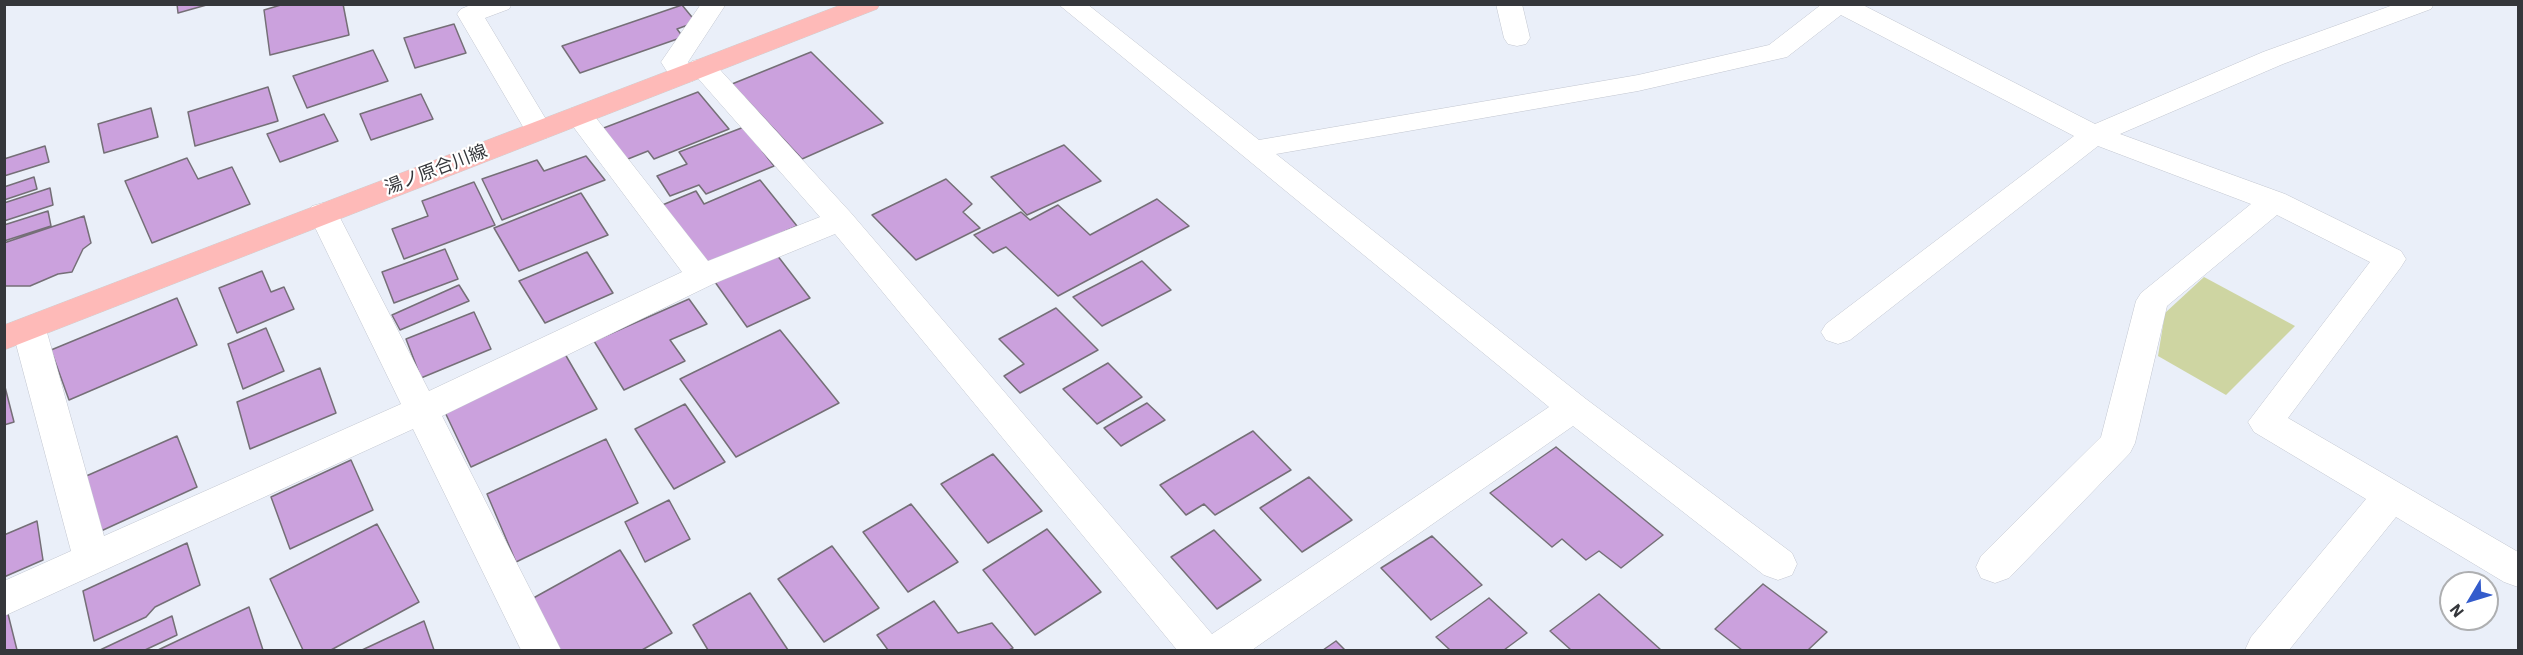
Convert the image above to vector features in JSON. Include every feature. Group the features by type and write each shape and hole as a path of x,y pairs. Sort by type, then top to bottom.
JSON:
{"main road":[{"name":"湯ノ原合川線","path":"16,333 868,4"}],"street":[{"path":"500,4 470,14 539,131"},
{"path":"714,4 674,62 692,71 840,220 1201,651"},
{"path":"1070,4 1574,408 1778,564"},
{"path":"1509,4 1517,38"},
{"path":"1257,152 1270,146 1638,83 1778,51 1840,4 2094,135 2274,201 2390,259 2265,422 2518,571"},
{"path":"1838,332 2094,135 2273,58 2422,4"},
{"path":"579,115 702,276"},
{"path":"1995,567 2117,442 2152,301 2274,201"},
{"path":"323,213 541,651"},
{"path":"4,599 422,410 702,276 840,220"},
{"path":"16,333 92,560"},
{"path":"1221,651 1574,408"},
{"path":"2265,651 2391,496"}],"green space":[{"path":"2204,277 2295,326 2226,395 2158,356 2165,313"}],"building":[{"path":"177,4 210,4 178,13"},
{"path":"284,4 343,4 349,35 270,55 264,10"},
{"path":"682,5 696,22 677,29 683,37 580,73 562,46"},
{"path":"454,24 466,53 415,68 404,38"},
{"path":"373,50 388,81 307,108 293,76"},
{"path":"811,52 883,123 802,159 732,84"},
{"path":"268,87 278,121 195,146 188,112"},
{"path":"698,92 729,129 654,159 648,151 623,161 601,129"},
{"path":"421,94 433,119 371,140 360,114"},
{"path":"151,108 158,137 104,153 98,124"},
{"path":"324,114 338,141 280,162 267,134"},
{"path":"744,127 774,166 706,194 699,185 670,196 657,176 687,164 679,152"},
{"path":"1064,145 1101,181 1027,215 991,177"},
{"path":"45,146 49,162 4,176 4,159"},
{"path":"586,156 605,180 502,220 482,179 537,160 544,171"},
{"path":"187,158 198,179 232,167 250,204 152,243 125,181"},
{"path":"34,177 37,189 4,200 4,187"},
{"path":"946,179 972,204 963,212 980,228 916,260 872,215"},
{"path":"760,180 797,226 704,267 660,206 696,191 704,204"},
{"path":"474,182 495,225 404,259 392,229 428,216 422,201"},
{"path":"50,188 53,205 4,221 4,203"},
{"path":"581,193 608,235 519,271 494,228"},
{"path":"1157,199 1189,226 1058,296 1006,247 993,253 974,235 1021,212 1030,220 1058,205 1090,235"},
{"path":"48,211 51,226 4,241 4,225"},
{"path":"84,216 91,243 83,249 72,272 58,274 30,286 4,286 4,243"},
{"path":"445,249 458,279 394,303 382,272"},
{"path":"587,252 613,293 545,323 519,281"},
{"path":"777,255 810,298 747,327 715,282"},
{"path":"1142,261 1171,290 1102,326 1073,297"},
{"path":"262,271 271,292 284,287 294,309 237,333 219,288"},
{"path":"459,285 469,301 400,330 392,315"},
{"path":"177,298 197,345 69,400 51,350"},
{"path":"689,299 707,324 670,340 685,361 624,390 594,341"},
{"path":"1056,308 1098,350 1020,393 1004,376 1024,364 999,339"},
{"path":"474,312 491,349 421,378 406,339"},
{"path":"266,328 284,371 243,389 228,344"},
{"path":"780,330 839,403 736,457 680,379"},
{"path":"565,354 597,409 471,467 443,408"},
{"path":"1108,363 1142,397 1097,424 1063,389"},
{"path":"320,368 336,413 250,449 237,402"},
{"path":"4,383 14,422 4,425"},
{"path":"1147,403 1165,420 1121,446 1104,428"},
{"path":"685,404 725,462 674,489 635,429"},
{"path":"1253,431 1291,470 1215,515 1204,504 1186,515 1160,485"},
{"path":"177,436 197,487 101,531 84,477"},
{"path":"606,439 638,503 516,562 487,494"},
{"path":"1556,447 1663,535 1621,568 1599,551 1586,560 1562,539 1552,547 1490,493"},
{"path":"993,454 1042,511 988,543 941,484"},
{"path":"351,460 373,510 290,549 271,497"},
{"path":"1309,477 1352,520 1302,552 1260,508"},
{"path":"669,500 690,539 645,562 625,522"},
{"path":"911,504 958,562 908,592 863,532"},
{"path":"37,521 43,560 4,577 4,535"},
{"path":"377,524 419,602 331,650 303,650 270,579"},
{"path":"1047,529 1101,592 1035,635 983,570"},
{"path":"1214,530 1261,580 1217,609 1171,557"},
{"path":"1432,536 1482,585 1431,620 1381,568"},
{"path":"187,543 200,585 155,607 146,617 94,641 83,591"},
{"path":"832,546 879,608 824,642 778,579"},
{"path":"620,550 672,633 642,650 556,650 528,601"},
{"path":"1763,584 1827,632 1808,650 1742,650 1715,629"},
{"path":"750,593 788,650 708,650 693,625"},
{"path":"1599,594 1661,650 1571,650 1550,631"},
{"path":"1489,598 1527,633 1504,650 1450,650 1436,637"},
{"path":"934,601 958,633 992,623 1013,648 1009,650 888,650 877,635"},
{"path":"249,607 263,650 158,650"},
{"path":"7,610 17,650 4,650 4,611"},
{"path":"172,616 177,635 145,650 100,650"},
{"path":"424,621 434,650 362,650"},
{"path":"1336,641 1345,650 1323,650"}]}
